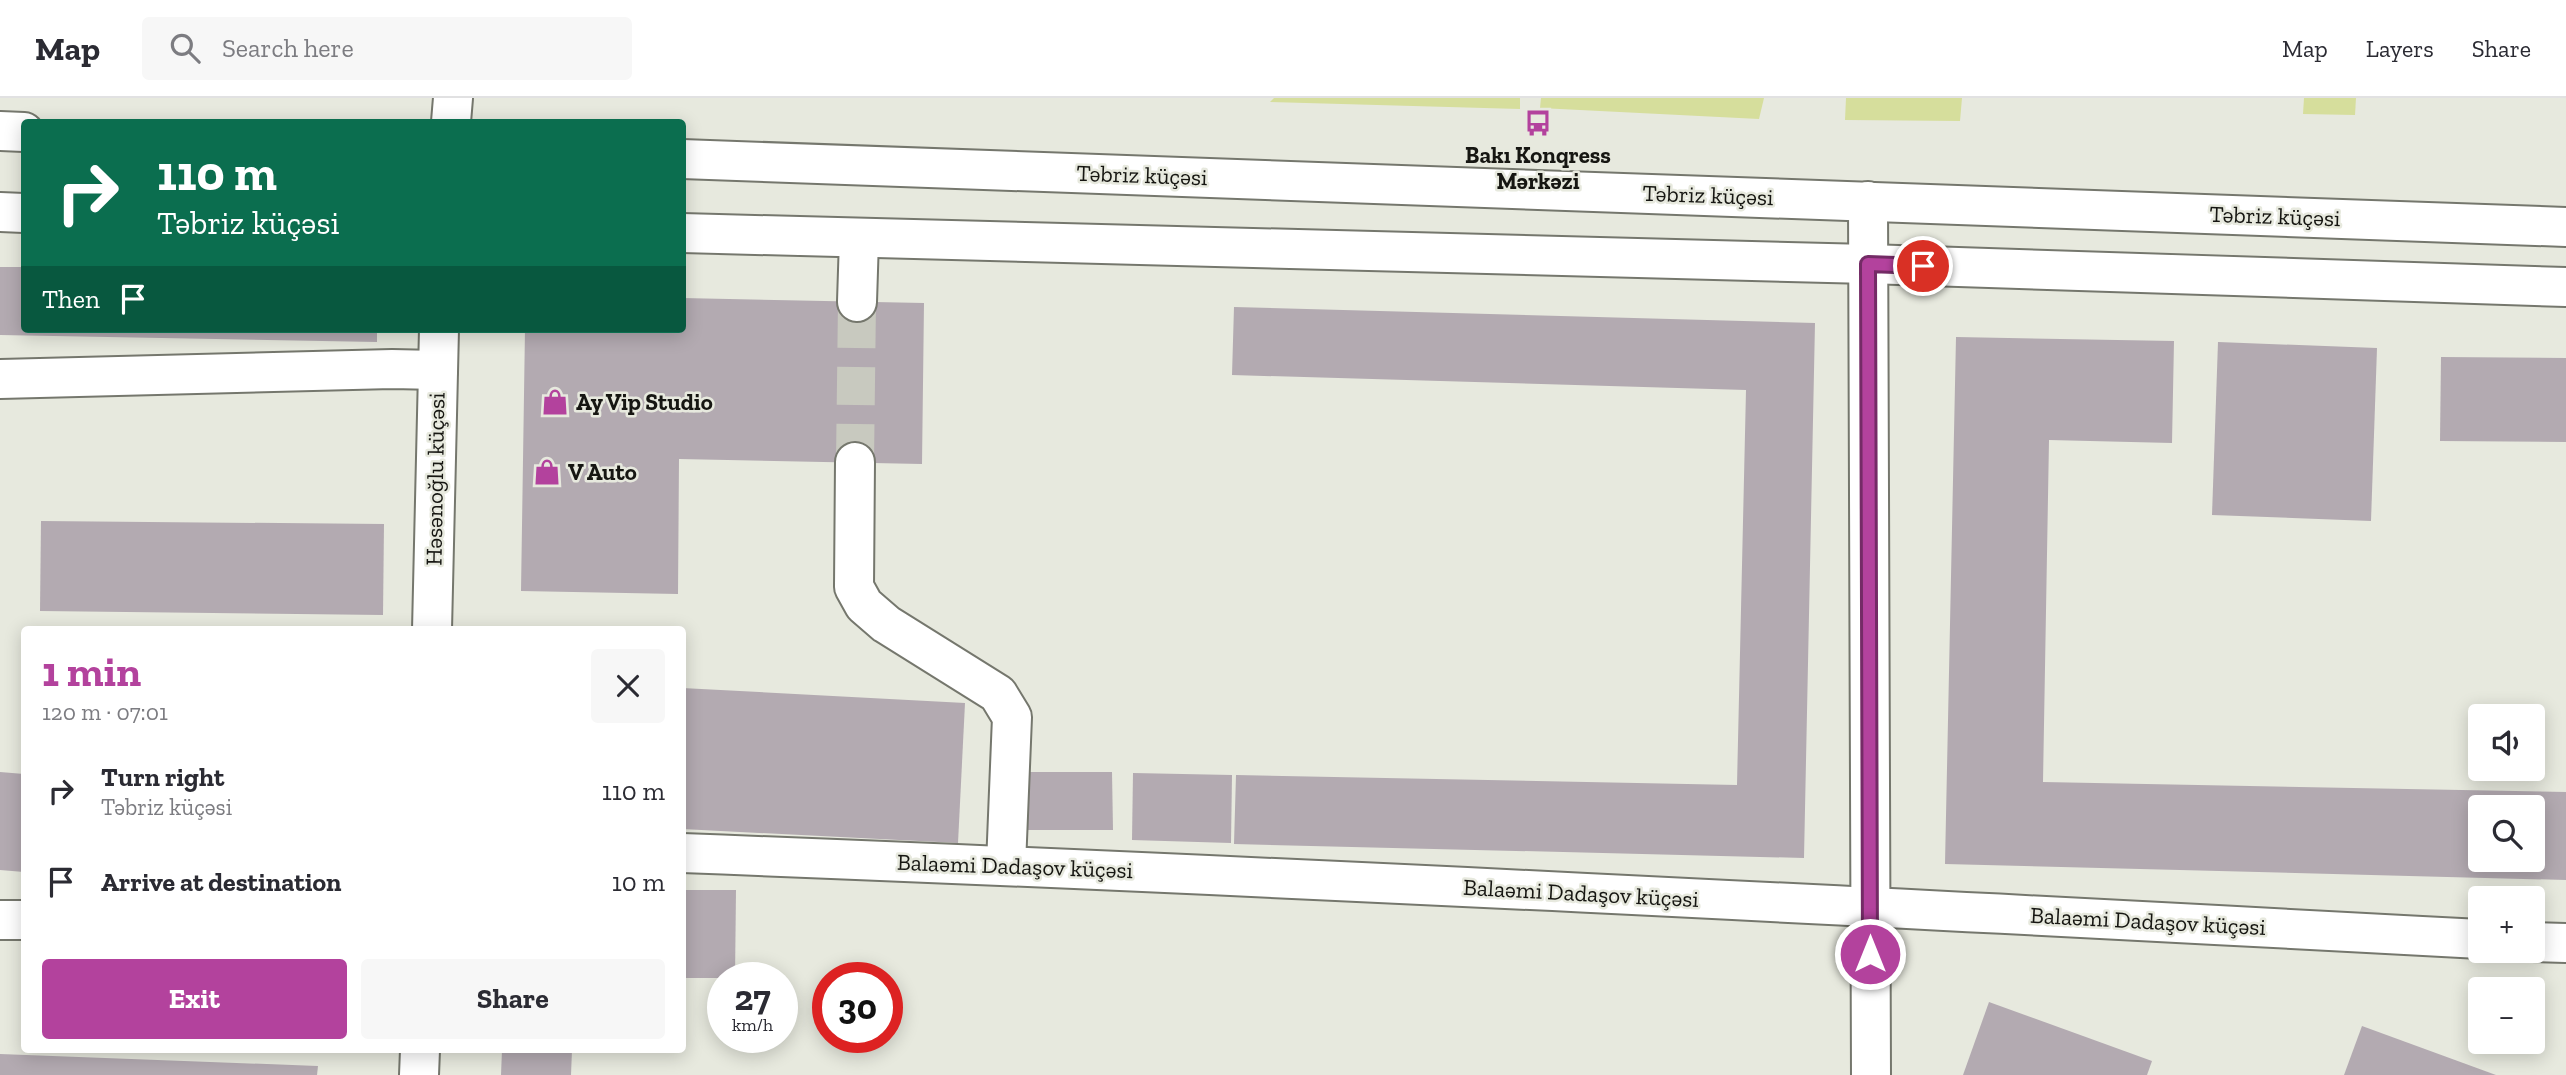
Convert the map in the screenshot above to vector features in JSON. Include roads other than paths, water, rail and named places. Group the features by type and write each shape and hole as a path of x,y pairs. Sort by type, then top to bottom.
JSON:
{"main road":[{"path":"451,119 453,98"},
{"path":"0,131 21,132"},
{"name":"Təbriz küçəsi","path":"686,159 2566,227"},
{"path":"1868,201 1871,1075"},
{"path":"0,212 21,213"},
{"path":"686,233 1868,264 2566,287"},
{"path":"857,302 859,239"},
{"name":"Həsənoğlu küçəsi","path":"432,626 439,333"},
{"path":"0,379 438,370"},
{"path":"855,462 854,587 864,605 886,624 998,694 1012,717 1006,865"},
{"name":"Balaəmi Dadaşov küçəsi","path":"686,853 1006,865 1870,906 2468,938"},
{"path":"0,920 21,920"},
{"path":"2545,942 2566,943"},
{"path":"419,1075 420,1053"}],"tunnel":[{"path":"855,462 857,302"}],"place":[{"name":"Bakı Konqress Mərkəzi","path":"1538,123"},
{"name":"Ay Vip Studio","path":"555,402"},
{"name":"V Auto","path":"547,472"}]}
